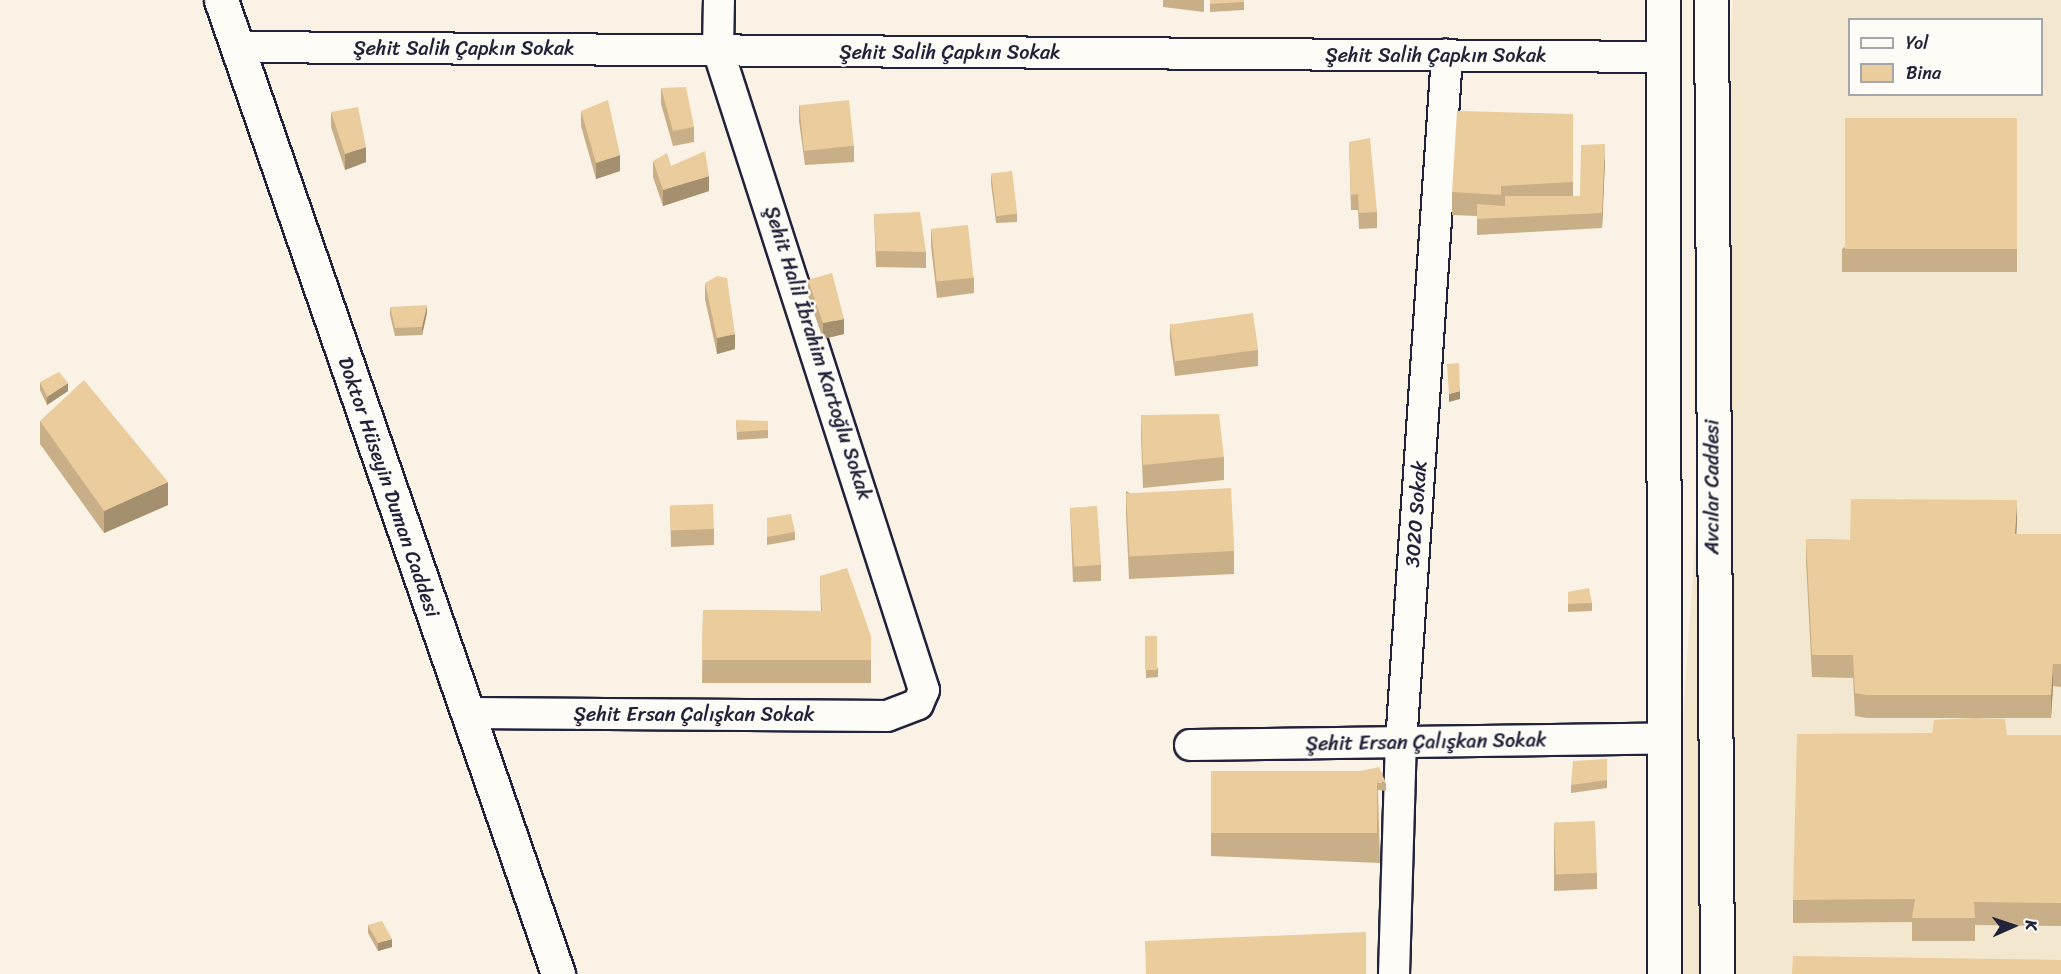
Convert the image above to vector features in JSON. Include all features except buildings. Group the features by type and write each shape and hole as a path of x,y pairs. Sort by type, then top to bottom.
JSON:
{"main road":[{"name":"Doktor Hüseyin Duman Caddesi","path":"221,0 558,974"},
{"path":"1663,0 1664,974"},
{"name":"Avcılar Caddesi","path":"1711,0 1717,974"}],"street":[{"name":"Şehit Halil İbrahim Kartoğlu Sokak","path":"719,0 718,50 921,670 924,690 918,704"},
{"name":"Şehit Salih Çapkın Sokak","path":"237,47 1662,57"},
{"name":"3020 Sokak","path":"1394,974 1401,744 1447,55"},
{"name":"Şehit Ersan Çalışkan Sokak","path":"467,712 887,716 918,704"},
{"name":"Şehit Ersan Çalışkan Sokak","path":"1190,745 1401,744 1662,738"}],"shaded area":[{"path":"1733,0 2061,0 2061,974 1665,974"}]}
